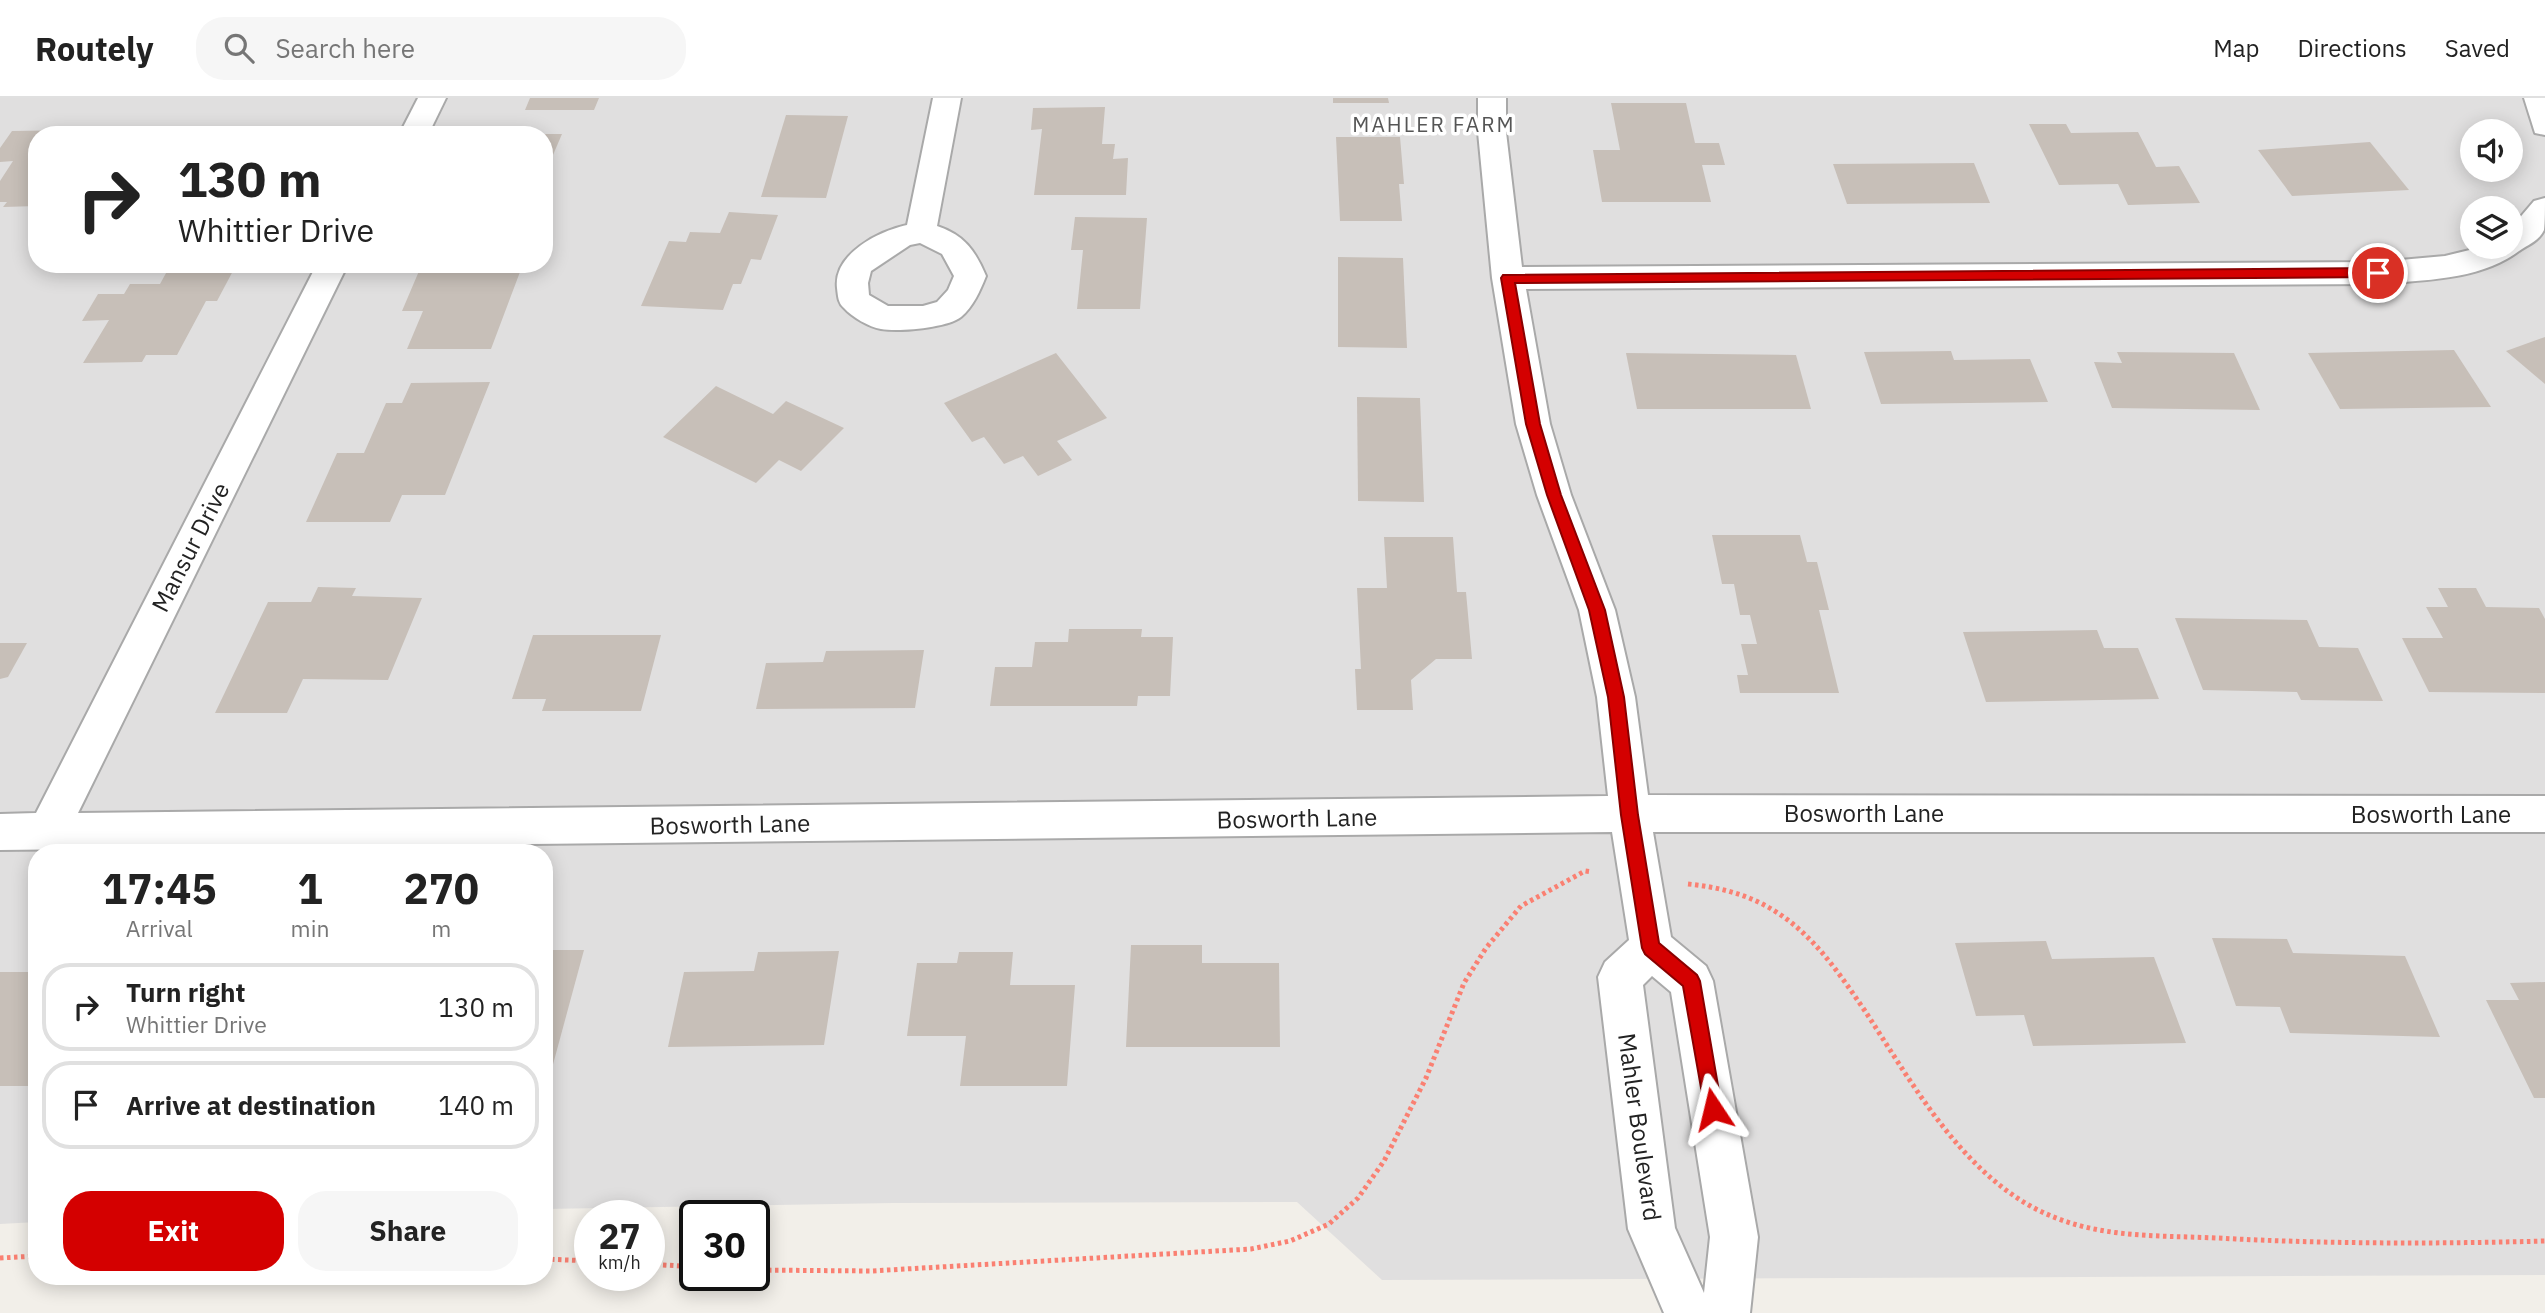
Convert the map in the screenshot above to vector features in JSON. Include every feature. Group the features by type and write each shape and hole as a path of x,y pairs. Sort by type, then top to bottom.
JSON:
{"street":[{"path":"418,126 432,98"},
{"path":"921,232 947,98"},
{"path":"1492,98 1492,132 1508,278 1533,424 1554,495 1597,610 1616,697 1630,815 1651,948 1691,981 1734,1237 1726,1313"},
{"path":"2538,98 2545,126"},
{"path":"2523,234 2545,208"},
{"path":"1508,278 2378,273 2425,270 2473,259"},
{"name":"Mansur Drive","path":"48,831 328,273"},
{"name":"Bosworth Lane","path":"0,832 1630,815 2545,814"},
{"name":"Mahler Boulevard","path":"1651,948 1620,977 1653,1230 1688,1313"}],"path":[{"path":"0,1258 28,1256"},
{"path":"553,1259 574,1260"}],"shaded area":[{"path":"0,98 2545,98 2545,1275 1382,1280 1297,1202 770,1205 770,1200 679,1200 679,1207 665,1207 665,1200 574,1200 574,1208 553,1209 553,844 28,844 28,1222 0,1224"}],"building":[{"path":"530,98 599,98 594,110 525,110"},
{"path":"1333,98 1388,98 1389,103 1333,103"},
{"path":"1611,103 1686,103 1695,143 1719,143 1725,165 1702,165 1711,202 1602,202 1593,150 1620,150"},
{"path":"1105,107 1102,144 1115,144 1113,159 1128,158 1126,195 1034,195 1042,129 1031,130 1033,108"},
{"path":"786,115 848,116 826,198 761,197"},
{"path":"2029,124 2066,124 2071,133 2138,132 2156,167 2179,166 2200,203 2128,205 2118,184 2059,185"},
{"path":"12,131 28,131 28,206 3,207 7,202 0,202 0,181 13,161 0,162 0,148"},
{"path":"553,134 562,134 553,155"},
{"path":"1336,137 1400,137 1404,184 1399,184 1402,221 1340,221"},
{"path":"2370,142 2409,190 2292,196 2258,150"},
{"path":"1974,163 1990,203 1847,204 1833,164"},
{"path":"729,212 778,215 761,260 751,259 741,284 733,284 723,310 641,306 669,241 686,242 690,232 720,233"},
{"path":"1075,217 1147,218 1140,309 1077,309 1083,250 1071,250"},
{"path":"1338,257 1403,258 1407,348 1338,347"},
{"path":"166,273 232,273 217,301 206,301 177,355 146,355 142,362 83,363 109,320 82,321 98,294 124,294 130,284 160,284"},
{"path":"418,273 520,273 491,349 407,349 423,311 402,311"},
{"path":"2545,337 2545,384 2506,351"},
{"path":"2454,350 2491,407 2340,409 2308,353"},
{"path":"1951,351 1954,360 2030,359 2048,402 1881,404 1864,352"},
{"path":"2117,352 2234,353 2260,410 2112,408 2094,362 2122,363"},
{"path":"1056,353 1107,418 1057,441 1072,460 1038,476 1023,456 1004,464 984,437 972,442 944,403"},
{"path":"1626,353 1796,355 1811,409 1637,409"},
{"path":"490,382 445,495 402,495 390,522 306,522 337,453 364,453 386,403 402,403 411,383"},
{"path":"716,386 773,414 786,401 844,428 801,471 779,460 756,483 663,437"},
{"path":"1357,397 1420,398 1424,502 1358,501"},
{"path":"1712,535 1800,535 1807,562 1817,562 1829,610 1819,610 1839,693 1740,693 1737,675 1748,675 1741,644 1757,644 1750,615 1740,615 1734,584 1722,584"},
{"path":"1384,537 1453,537 1457,592 1466,592 1472,659 1436,659 1411,680 1413,710 1357,710 1355,669 1361,669 1357,588 1387,588"},
{"path":"318,587 356,588 352,596 422,598 388,680 303,679 287,713 215,713 268,602 311,602"},
{"path":"2438,588 2476,588 2486,607 2539,608 2545,619 2545,693 2429,692 2402,638 2443,638 2426,607 2448,607"},
{"path":"2175,618 2307,620 2319,647 2358,648 2383,701 2301,700 2297,692 2203,690"},
{"path":"1069,629 1142,629 1141,637 1173,637 1170,696 1138,696 1137,706 990,706 995,667 1032,667 1035,642 1068,642"},
{"path":"2097,630 2104,648 2138,648 2159,699 1986,702 1963,632"},
{"path":"533,635 661,635 641,711 542,711 546,699 512,699"},
{"path":"0,643 27,643 8,677 0,679"},
{"path":"924,650 915,708 756,709 766,663 823,662 826,651"},
{"path":"2212,938 2287,939 2293,953 2405,956 2440,1037 2290,1033 2280,1007 2236,1006"},
{"path":"2046,941 2052,959 2154,957 2186,1043 2033,1046 2024,1015 1976,1016 1955,943"},
{"path":"1131,945 1202,945 1202,963 1279,963 1280,1047 1126,1047"},
{"path":"553,950 584,950 553,1064"},
{"path":"839,951 824,1045 668,1047 684,972 754,971 758,952"},
{"path":"959,952 1013,952 1010,985 1075,985 1067,1086 960,1086 966,1036 907,1036 917,963 957,963"},
{"path":"0,972 28,972 28,1086 0,1086"},
{"path":"2545,982 2545,1098 2534,1098 2486,1000 2519,1000 2510,983"}],"district":[{"name":"MAHLER FARM","path":"1434,124"}],"route":[{"path":"1713,1109 1691,981 1651,948 1630,815 1616,697 1597,610 1554,495 1533,424 1508,278 2378,273"}]}
